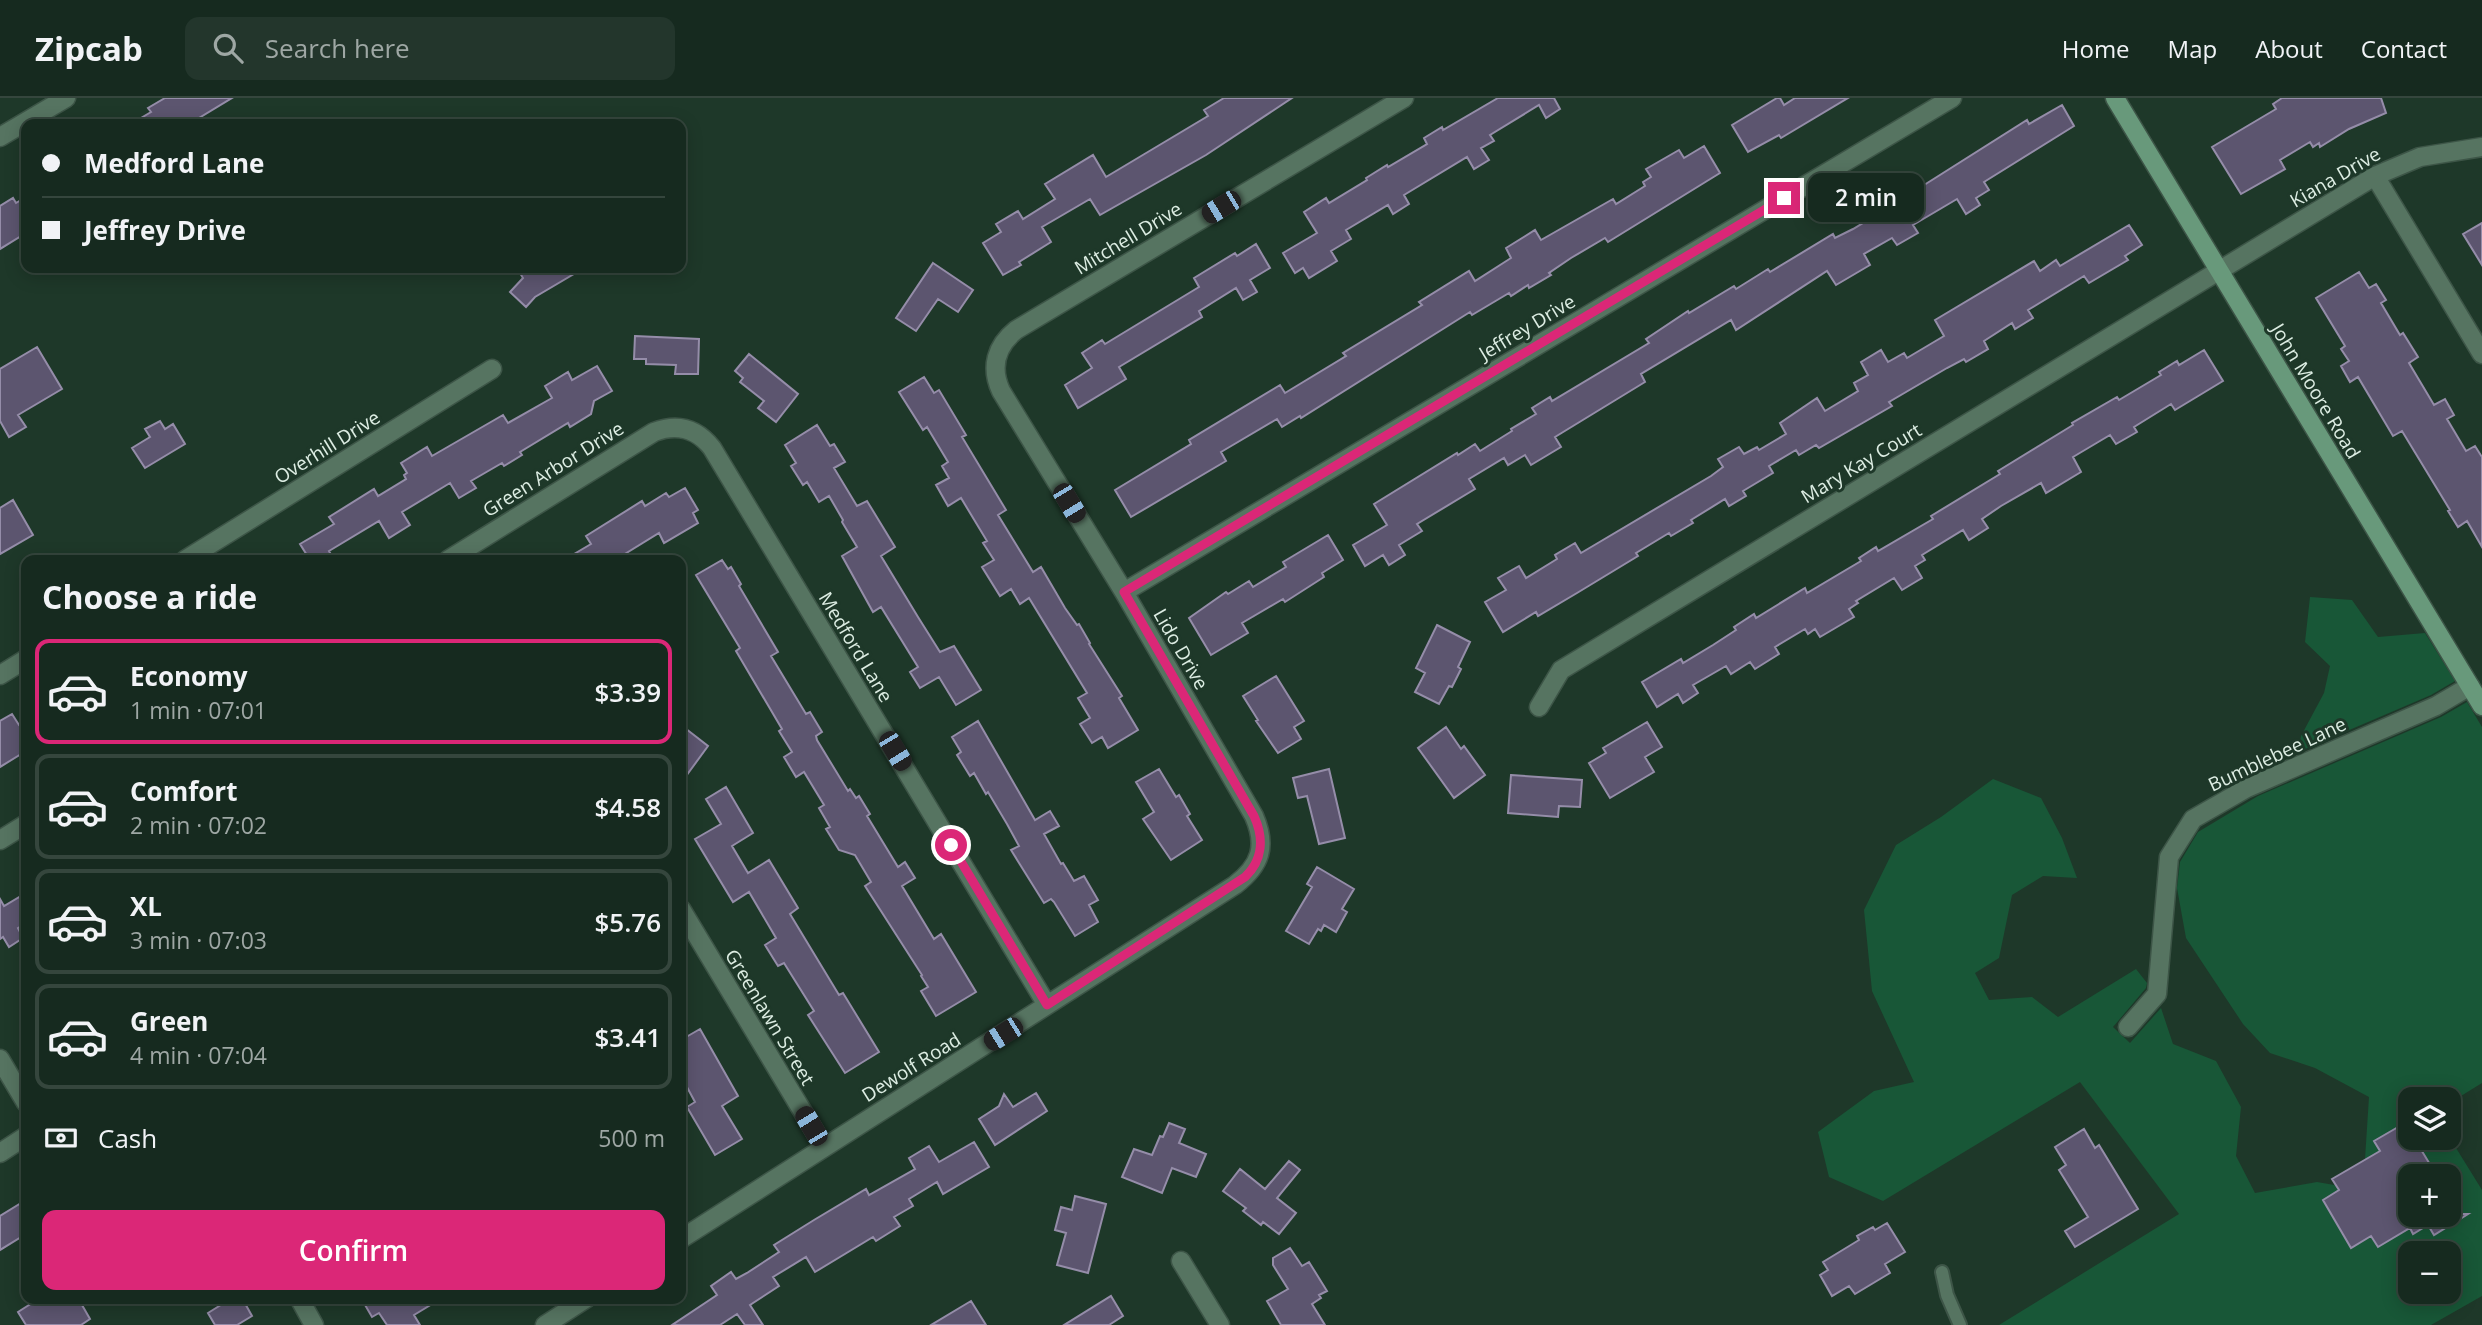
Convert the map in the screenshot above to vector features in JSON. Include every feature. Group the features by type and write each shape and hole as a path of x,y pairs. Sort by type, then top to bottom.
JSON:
{"street":[{"path":"30,119 66,98"},
{"name":"Mitchell Drive","path":"995,362 1005,340 1016,330 1404,98"},
{"name":"Jeffrey Drive","path":"1124,592 1952,98"},
{"name":"John Moore Road","path":"2115,98 2482,706"},
{"path":"0,137 21,125"},
{"name":"Kiana Drive","path":"2219,270 2375,176 2420,157 2482,147"},
{"path":"2375,176 2482,354"},
{"name":"Mary Kay Court","path":"1539,707 1561,670 2219,270"},
{"name":"Lido Drive","path":"995,362 995,374 1001,391 1124,592 1259,827 1261,846 1257,862 1235,885"},
{"name":"Overhill Drive","path":"193,555 492,369"},
{"name":"Green Arbor Drive","path":"456,555 650,434 663,429 685,428"},
{"name":"Medford Lane","path":"685,428 700,435 712,448 1047,1005"},
{"path":"0,675 21,662"},
{"name":"Bumblebee Lane","path":"2128,1027 2157,995 2169,857 2193,819 2247,788 2436,706 2470,686"},
{"path":"0,840 21,827"},
{"name":"Dewolf Road","path":"686,1236 1235,885"},
{"name":"Greenlawn Street","path":"686,917 824,1147"},
{"path":"0,1059 21,1095"},
{"path":"0,1153 21,1139"},
{"path":"1181,1261 1220,1325"},
{"path":"302,1304 314,1325"},
{"path":"545,1325 578,1304"}],"lane":[{"path":"1942,1272 1947,1295 1960,1325"}],"green space":[{"path":"2310,597 2352,600 2378,637 2425,633 2455,681 2431,695 2298,752 2301,736 2324,693 2330,666 2305,642"},
{"path":"2467,702 2482,727 2482,1083 2461,1096 2461,1087 2398,1087 2398,1150 2457,1150 2482,1190 2482,1296 2431,1325 1999,1325 2179,1214 2080,1082 1883,1201 1829,1177 1818,1132 1874,1091 1914,1082 1872,991 1864,910 1896,845 1941,817 1993,779 2041,798 2062,838 2077,878 2043,876 2012,895 1999,958 1975,973 1989,1000 2032,997 2058,1017 2136,969 2147,983 2146,988 2113,1027 2130,1043 2161,1008 2173,1044 2216,1061 2241,1107 2236,1156 2255,1193 2317,1182 2346,1187 2365,1159 2369,1097 2315,1068 2270,1053 2243,1024 2186,938 2177,888 2180,862 2198,832 2258,796 2441,717"}],"building":[{"path":"165,98 232,98 197,119 139,119 151,112 148,108"},
{"path":"1224,98 1292,98 1206,155 1100,215 1090,199 1042,227 1051,242 1003,275 983,243 1001,232 996,224 1018,211 1023,219 1055,199 1045,184 1093,155 1106,177 1208,116 1204,110"},
{"path":"1498,98 1554,98 1560,109 1546,118 1539,105 1490,135 1494,141 1481,148 1489,160 1474,169 1467,157 1404,195 1409,204 1393,214 1388,205 1346,230 1351,239 1331,251 1337,261 1309,278 1303,268 1295,273 1283,253 1317,233 1304,212 1326,198 1329,203 1387,165 1388,167 1427,144 1424,138"},
{"path":"1780,98 1784,105 1795,98 1848,98 1781,138 1779,135 1748,152 1732,125"},
{"path":"2282,98 2381,98 2386,113 2349,129 2320,147 2319,143 2313,147 2310,142 2280,160 2285,169 2241,194 2212,147 2276,109 2273,104"},
{"path":"2062,105 2074,126 1984,182 1989,190 1976,198 1980,205 1966,214 1957,199 1913,225 1918,233 1897,245 1892,238 1864,254 1870,265 1836,285 1827,271 1736,330 1731,320 1641,374 1645,382 1555,437 1561,447 1531,465 1525,455 1508,465 1504,458 1469,479 1475,489 1417,524 1422,531 1399,545 1405,555 1389,565 1383,555 1365,566 1353,545 1387,525 1374,504 1475,444 1480,451 1536,414 1532,408 1550,397 1552,401 1649,343 1646,339 1688,311 1689,313 1734,286 1736,289 1768,269 1770,272 1833,234 1835,238 1853,229 1886,209 1884,206 1900,196 1902,199 2027,120 2029,124"},
{"path":"1704,146 1720,173 1608,242 1605,238 1571,258 1549,273 1551,275 1529,288 1528,285 1511,296 1509,293 1472,315 1470,312 1301,418 1300,416 1282,427 1277,419 1221,452 1226,461 1131,517 1115,490 1191,444 1189,440 1280,385 1285,393 1346,356 1343,353 1422,305 1419,302 1469,271 1475,281 1511,258 1506,248 1535,230 1541,240 1613,199 1616,204 1645,186 1643,182 1651,177 1646,169 1679,150 1684,158"},
{"path":"13,198 16,203 21,200 21,236 0,249 0,206"},
{"path":"2482,223 2482,265 2463,234"},
{"path":"2129,225 2142,245 2125,256 2128,260 2089,283 2084,276 2028,310 2033,318 2015,329 2012,323 1984,341 1988,349 1966,362 1964,359 1947,368 1889,402 1892,406 1819,448 1816,445 1799,455 1796,450 1769,466 1773,473 1743,491 1746,496 1729,506 1725,499 1691,520 1693,523 1671,536 1669,533 1636,553 1638,556 1577,593 1538,616 1536,612 1503,632 1485,602 1506,590 1498,578 1519,566 1526,578 1557,559 1555,555 1575,543 1581,553 1711,476 1723,467 1718,459 1739,447 1744,454 1757,447 1759,450 1786,434 1780,423 1817,398 1825,411 1858,391 1854,383 1868,375 1861,362 1881,350 1888,362 1904,353 1907,358 1944,336 1935,320 2034,261 2040,271 2056,260 2060,266"},
{"path":"1256,244 1270,268 1250,280 1257,292 1243,300 1236,288 1199,311 1202,317 1119,367 1126,379 1078,408 1065,385 1092,368 1082,353 1102,340 1105,344 1199,287 1194,278 1235,253 1237,256"},
{"path":"933,263 973,290 958,312 938,299 916,331 896,318"},
{"path":"2359,272 2369,288 2376,284 2386,300 2381,303 2400,335 2403,333 2418,357 2409,363 2434,405 2445,399 2454,415 2447,419 2466,451 2475,446 2482,457 2482,547 2467,521 2458,527 2402,431 2393,436 2358,377 2350,382 2341,366 2349,361 2341,349 2345,346 2316,298"},
{"path":"520,273 576,273 535,297 526,307 510,292 523,278"},
{"path":"635,336 699,339 698,374 675,374 676,365 646,364 646,359 634,359"},
{"path":"37,347 62,389 18,415 26,427 9,437 0,421 0,369"},
{"path":"2204,350 2223,381 2175,410 2171,404 2134,427 2137,432 2116,444 2110,435 2073,457 2081,472 2046,493 2041,483 2001,506 1982,519 1988,528 1969,540 1963,530 1922,555 1925,560 1915,566 1922,578 1902,590 1894,578 1856,601 1858,603 1849,609 1854,617 1820,637 1815,629 1808,634 1805,629 1775,647 1779,654 1755,669 1750,662 1731,674 1726,666 1693,685 1698,693 1683,703 1678,694 1657,707 1642,682 1681,659 1683,663 1713,645 1754,614 1756,618 1805,588 1807,593 1861,561 1859,558 1876,547 1878,551 1933,519 1931,516 2000,474 1998,471 2073,425 2072,423 2117,397 2119,400 2161,375 2159,372 2177,361 2179,365"},
{"path":"749,354 798,394 776,422 758,408 764,401 740,382 743,378 735,371"},
{"path":"597,366 612,391 594,401 591,414 570,427 568,423 520,452 522,455 504,466 502,463 471,481 476,488 459,498 450,483 402,512 410,525 389,538 379,521 329,551 331,555 307,555 300,544 334,524 329,517 374,489 378,496 406,479 404,475 407,473 401,463 427,447 432,456 503,415 508,423 552,398 545,386 568,372 572,380"},
{"path":"924,377 934,393 939,390 966,435 962,437 1006,510 998,515 1033,572 1041,567 1122,696 1119,698 1138,730 1108,748 1102,737 1092,743 1080,724 1090,718 1078,698 1087,693 1029,598 1020,604 1011,589 1000,596 982,567 994,560 983,543 987,541 961,498 948,506 936,485 949,478 942,466 948,462 927,427 923,430 899,392"},
{"path":"160,421 165,429 173,424 185,444 145,468 132,448 150,437 145,429"},
{"path":"817,425 830,446 834,444 845,462 834,468 857,506 867,501 895,547 881,556 918,617 940,652 954,646 981,690 956,705 939,677 920,688 910,672 918,667 881,607 873,612 842,556 857,547 843,520 829,496 819,502 807,482 803,485 791,466 796,463 785,445"},
{"path":"685,488 698,510 693,513 698,523 664,543 659,533 623,555 572,555 591,544 586,536 642,501 645,506 666,493 669,497"},
{"path":"13,500 33,535 0,554 0,508"},
{"path":"1328,535 1343,560 1322,573 1324,577 1285,602 1283,599 1242,623 1248,633 1211,655 1189,618 1226,592 1228,594 1249,581 1253,587 1286,567 1283,562"},
{"path":"722,560 728,569 731,567 741,584 739,586 778,652 771,656 806,714 810,712 822,732 816,736 817,740 848,791 850,789 856,798 859,796 870,814 867,816 898,867 905,862 915,878 902,886 934,939 941,934 976,992 936,1016 921,991 928,987 922,975 865,886 871,882 855,855 839,850 826,829 830,827 819,808 824,805 804,772 796,777 784,757 792,752 779,731 782,729 736,651 740,648 696,575"},
{"path":"1437,625 1470,642 1452,687 1449,686 1439,704 1415,692 1425,673 1416,668"},
{"path":"1276,676 1304,721 1294,727 1301,739 1278,753 1243,696"},
{"path":"12,714 19,725 21,724 21,754 0,767 0,721"},
{"path":"978,721 1035,820 1050,811 1059,826 1044,834 1061,864 1063,863 1074,881 1084,876 1098,900 1089,905 1098,922 1075,936 1054,902 1051,899 1044,903 1011,850 1019,846 1007,824 988,792 986,794 974,773 970,776 957,755 961,752 952,737"},
{"path":"1647,722 1662,747 1645,757 1654,772 1610,798 1589,763 1606,753 1603,748"},
{"path":"1446,727 1461,749 1464,746 1485,775 1454,798 1418,748"},
{"path":"686,729 708,746 686,776"},
{"path":"1159,769 1176,797 1179,795 1190,814 1187,816 1202,840 1171,860 1143,819 1154,812 1136,782"},
{"path":"1329,769 1345,838 1319,844 1307,796 1298,798 1293,778"},
{"path":"1511,775 1582,780 1580,807 1559,806 1558,817 1508,813"},
{"path":"726,787 753,833 732,846 748,873 769,860 798,908 790,914 839,995 843,993 879,1052 845,1073 808,1015 814,1011 784,963 778,966 765,945 776,938 749,892 733,902 695,839 721,824 706,799"},
{"path":"1317,867 1354,889 1342,909 1347,912 1336,932 1324,925 1321,931 1318,929 1309,944 1286,931 1312,887 1307,884"},
{"path":"21,896 21,926 18,928 21,939 9,947 3,937 0,939 0,899 4,906"},
{"path":"700,1029 738,1096 722,1106 742,1139 715,1155 687,1107 695,1102 686,1085 686,1037"},
{"path":"1036,1093 1047,1111 995,1145 979,1119 999,1106 1004,1094 1013,1107"},
{"path":"1169,1123 1185,1129 1179,1143 1206,1154 1196,1177 1172,1168 1162,1193 1122,1177 1134,1149 1152,1155"},
{"path":"2398,1127 2398,1150 2421,1150 2430,1164 2398,1164 2398,1227 2425,1227 2413,1234 2410,1228 2378,1247 2371,1236 2351,1248 2323,1200 2339,1190 2332,1179 2380,1151 2374,1141"},
{"path":"2084,1129 2095,1148 2099,1145 2138,1209 2075,1247 2065,1231 2088,1217 2059,1170 2066,1165 2055,1147"},
{"path":"974,1142 989,1167 943,1194 937,1182 909,1199 913,1206 894,1217 900,1226 876,1241 873,1237 815,1272 806,1257 773,1277 779,1286 750,1305 763,1325 745,1325 737,1314 720,1325 672,1325 717,1295 711,1286 731,1272 736,1279 747,1273 779,1252 774,1245 814,1220 866,1189 869,1195 915,1169 909,1158 929,1146 939,1162"},
{"path":"1289,1161 1300,1170 1277,1198 1296,1213 1279,1234 1263,1222 1261,1225 1243,1211 1246,1208 1223,1191 1240,1169 1265,1189"},
{"path":"1075,1196 1106,1204 1088,1273 1057,1265 1066,1233 1055,1230 1061,1207 1072,1210"},
{"path":"21,1203 21,1237 0,1250 0,1216"},
{"path":"1887,1223 1905,1252 1885,1264 1890,1273 1855,1294 1849,1286 1832,1296 1820,1275 1828,1270 1823,1262 1859,1240 1857,1236"},
{"path":"2429,1227 2447,1227 2434,1235"},
{"path":"1290,1248 1302,1266 1309,1262 1327,1291 1319,1295 1321,1298 1312,1304 1325,1325 1281,1325 1267,1301 1288,1289 1273,1265 1273,1258"},
{"path":"1111,1296 1123,1316 1109,1325 1064,1325"},
{"path":"971,1301 986,1325 931,1325"},
{"path":"31,1304 81,1304 90,1319 81,1325 26,1325 18,1312"},
{"path":"222,1304 245,1304 252,1316 237,1325 215,1325 208,1313"},
{"path":"364,1304 432,1304 414,1315 420,1325 387,1325 379,1313 372,1317"}],"route":[{"path":"951,845 1047,1005 1235,885 1257,862 1261,846 1259,827 1124,592 1784,198"}]}
